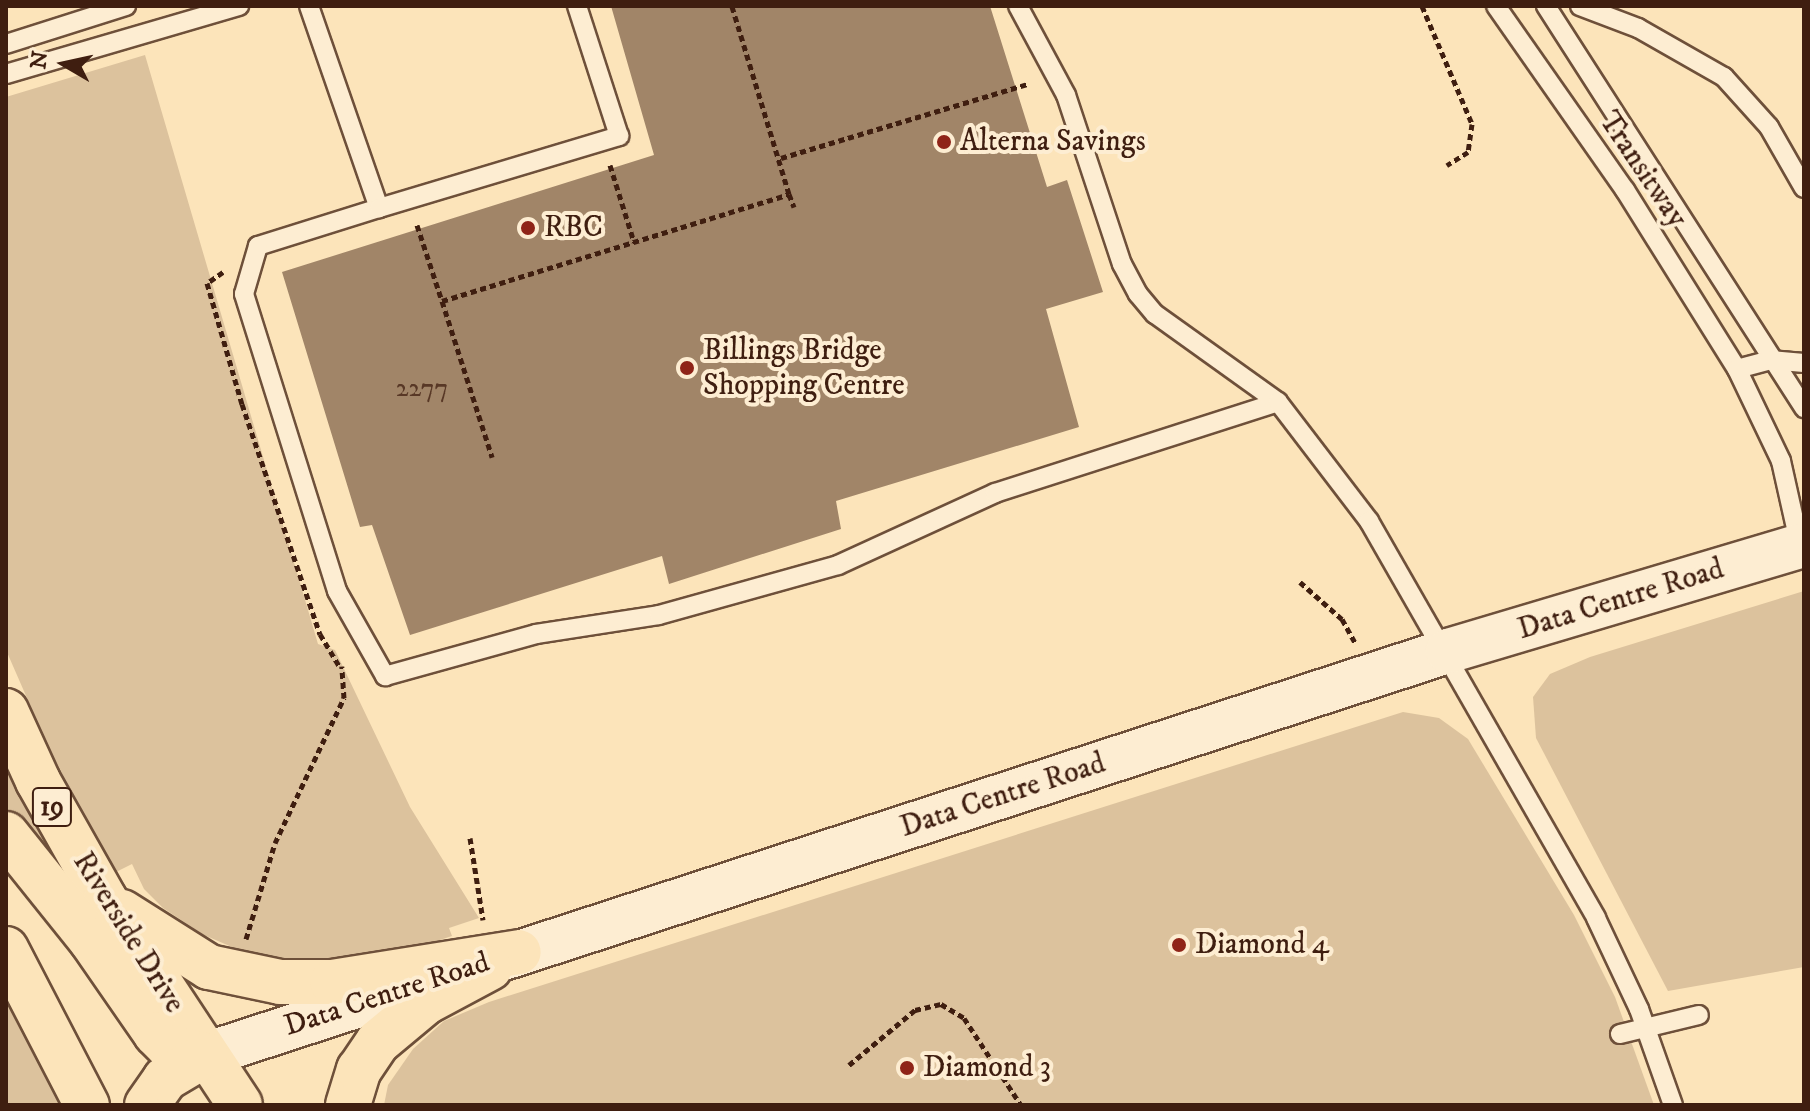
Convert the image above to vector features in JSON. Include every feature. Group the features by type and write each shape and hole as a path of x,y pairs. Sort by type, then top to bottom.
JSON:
{"main road":[{"name":"Data Centre Road","path":"205,1055 506,954 1448,651 1802,545"},
{"name":"Riverside Drive","path":"6,711 105,900 240,1105"},
{"path":"6,834 91,940 156,1034 169,1047 205,1055"},
{"path":"105,900 209,967 258,980 332,982 506,954"},
{"path":"6,949 87,1105"},
{"path":"348,1105 359,1070 399,1023 506,954"},
{"path":"147,1105 165,1079 205,1055"}],"lane":[{"path":"6,44 126,6"},
{"path":"6,74 239,6"},
{"path":"309,6 379,208"},
{"path":"577,6 619,136 258,246 244,294 337,591 385,676 536,634 659,615 848,561 995,493 1278,402"},
{"path":"1018,6 1066,95 1122,264 1138,294 1155,314 1278,402 1369,521 1448,651 1596,918 1647,1027 1673,1105"},
{"name":"Transitway","path":"1496,6 1625,190 1737,369 1781,461 1802,545"},
{"name":"Transitway","path":"1546,6 1770,360 1804,408"},
{"path":"1580,6 1638,28 1724,77 1769,127 1804,188"},
{"path":"1737,369 1770,360 1804,363"},
{"path":"1620,1034 1699,1015"}],"path":[{"path":"732,6 794,207"},
{"path":"1422,6 1472,124 1468,152 1447,165"},
{"path":"781,158 1027,84"},
{"path":"610,164 634,242"},
{"path":"442,301 789,194"},
{"path":"417,225 492,457"},
{"path":"1300,582 1342,619 1358,648"},
{"path":"245,943 275,843 344,698 340,667 370,650"},
{"path":"470,838 475,889 506,954"},
{"path":"849,1065 915,1010 941,1004 964,1018 1021,1105"}],"shaded area":[{"path":"145,55 318,644 335,650 410,807 479,918 449,928 452,936 361,966 325,970 246,953 204,935 163,908 144,889 132,864 116,872 72,801 6,650 6,97"},
{"path":"1804,591 1804,967 1668,991 1536,738 1533,697 1550,674 1590,657"},
{"path":"1403,712 1439,718 1468,739 1574,915 1615,997 1654,1105 384,1105 388,1085 413,1049 444,1021 489,1002"},
{"path":"6,756 61,863 53,867 6,806"},
{"path":"6,997 34,1052 82,1105 6,1105"}],"building":[{"name":"Billings Bridge Shopping Centre","path":"611,6 990,6 1047,187 1067,180 1103,292 1046,309 1079,427 836,501 841,529 669,584 662,556 410,635 372,525 360,527 282,272 654,155"}],"place":[{"name":"Alterna Savings","path":"944,142"},
{"name":"RBC","path":"528,228"},
{"name":"Billings Bridge Shopping Centre","path":"687,368"},
{"name":"Diamond 4","path":"1179,945"},
{"name":"Diamond 3","path":"907,1068"}]}
